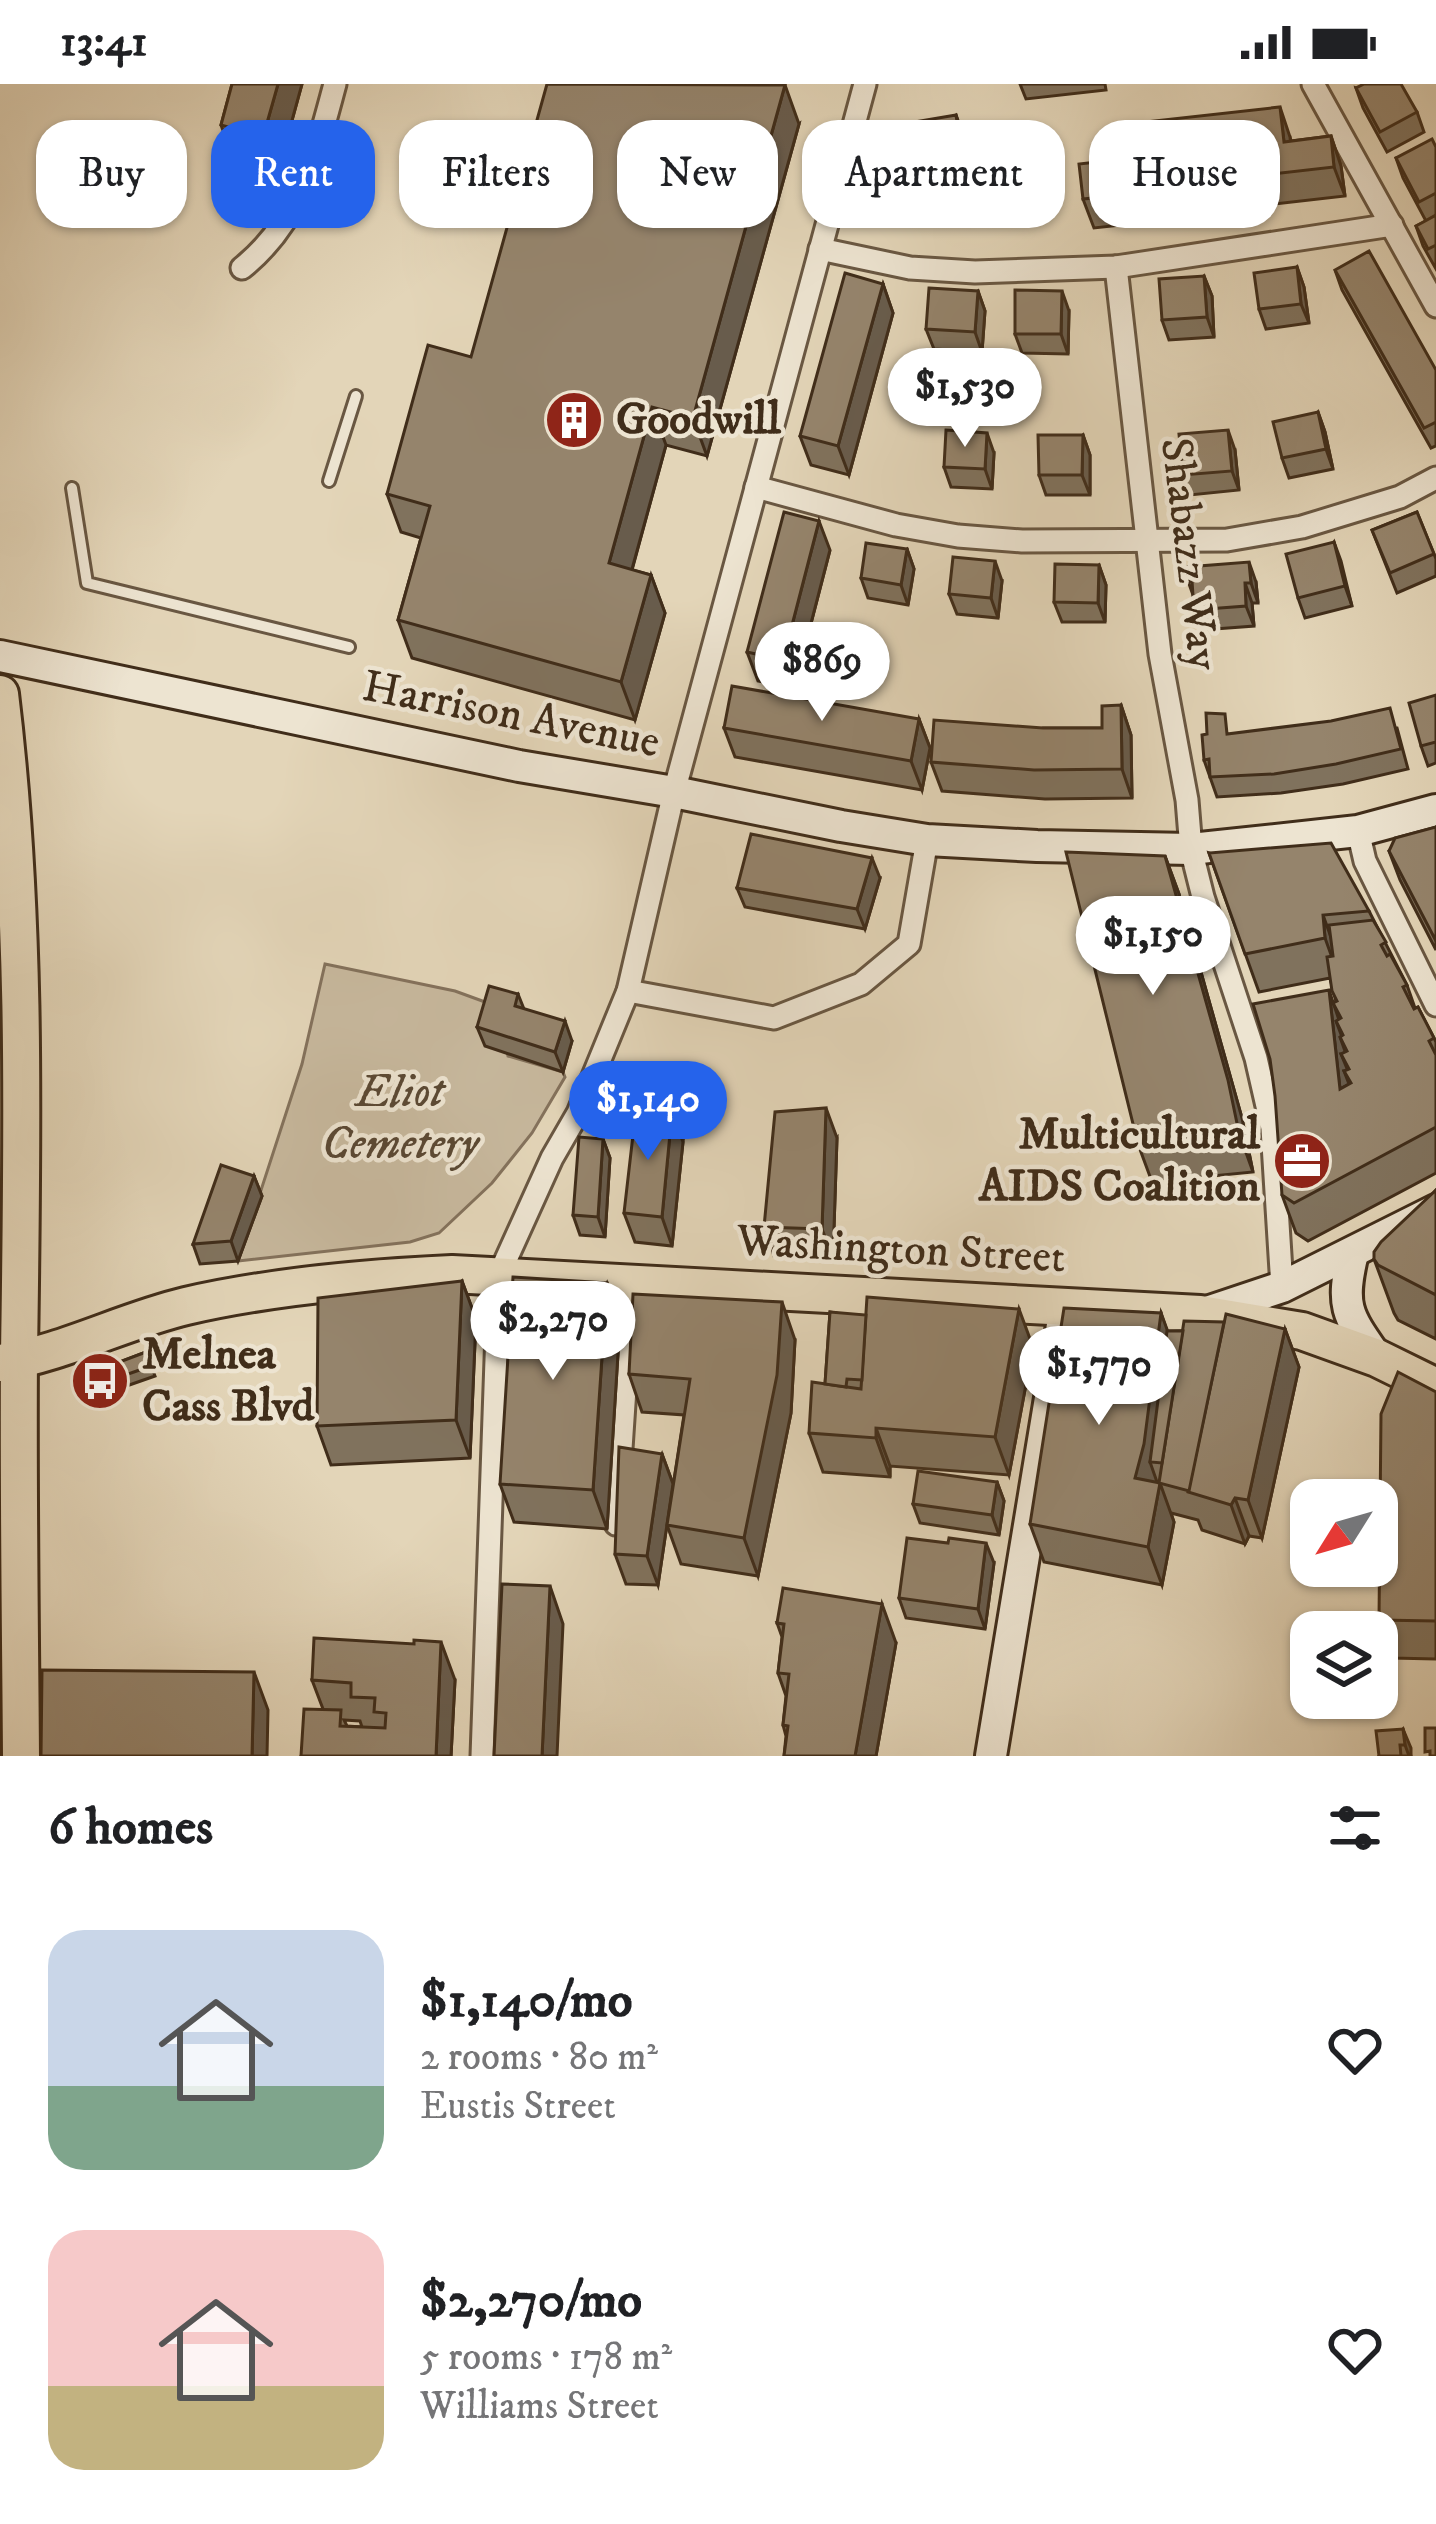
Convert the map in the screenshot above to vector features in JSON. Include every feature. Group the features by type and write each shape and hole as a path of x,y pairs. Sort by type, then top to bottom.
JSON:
{"main road":[{"name":"Harrison Avenue","path":"0,656 519,766 927,840 1190,849 1358,831 1436,810"},
{"path":"0,694 21,952 24,1090 10,1362 12,1672 21,1756"},
{"path":"1200,1314 1282,1287 1436,1210"},
{"path":"1353,1253 1346,1280 1348,1317 1377,1358"},
{"name":"Washington Street","path":"10,1362 184,1306 346,1280 452,1274 1200,1314 1302,1331 1377,1358 1436,1388"},
{"path":"992,1756 1065,1307"}],"street":[{"path":"242,268 262,252 291,215 318,148 335,84"},
{"path":"482,1756 499,1275 551,1158 578,1114 628,991 674,792 865,84"},
{"path":"1313,84 1436,307"},
{"path":"820,249 932,270 1116,267 1392,225"},
{"name":"Shabazz Way","path":"1116,267 1160,654 1187,800 1190,849 1256,1058 1272,1128 1282,1287"},
{"path":"756,487 896,525 958,536 1022,542 1227,540 1302,527 1400,497 1436,478"},
{"path":"1358,831 1365,861 1436,1005"},
{"path":"628,991 774,1018 861,984 909,944 927,840"},
{"path":"616,1524 632,1283"}],"lane":[{"path":"329,481 356,396"},
{"path":"72,488 87,583 349,647"}],"green space":[{"name":"Eliot Cemetery","path":"325,964 455,991 496,1006 508,1056 563,1072 565,1077 532,1133 492,1183 439,1233 410,1242 238,1261 302,1064"}],"building":[{"path":"232,84 278,84 268,120 222,120"},
{"name":"Goodwill","path":"547,84 785,85 775,120 617,120 617,228 745,228 693,418 652,407 609,563 651,575 621,682 398,620 430,506 387,494 428,345 471,357 507,228 593,228 593,120 537,120"},
{"path":"1401,84 1417,112 1380,132 1356,88"},
{"path":"1280,107 1284,142 1331,136 1334,167 1280,173 1280,120 1163,120"},
{"path":"1432,139 1436,193 1419,202 1396,158"},
{"path":"1089,163 1089,198 1083,199 1079,164"},
{"path":"1436,215 1436,245 1428,249 1416,226"},
{"path":"1369,251 1436,370 1436,422 1424,428 1335,270"},
{"path":"1297,267 1301,304 1259,309 1254,273"},
{"path":"845,273 883,284 838,446 800,436"},
{"path":"1204,276 1207,317 1162,320 1159,279"},
{"path":"929,288 978,291 975,332 926,329"},
{"path":"1015,290 1062,291 1061,334 1015,334"},
{"path":"1318,412 1326,449 1282,458 1273,422"},
{"path":"946,430 987,433 985,469 944,467"},
{"path":"1228,430 1232,471 1183,475 1179,434"},
{"path":"1038,435 1083,435 1082,475 1039,475"},
{"path":"784,512 819,521 783,660 747,652"},
{"path":"1417,512 1434,554 1390,573 1372,530"},
{"path":"1334,542 1345,586 1298,598 1286,554"},
{"path":"866,543 907,549 901,585 861,578"},
{"path":"953,557 995,561 991,598 949,594"},
{"path":"1249,562 1246,606 1194,610 1187,567"},
{"path":"1055,564 1099,565 1098,603 1054,602"},
{"path":"732,686 919,719 911,761 724,728"},
{"path":"1436,695 1436,742 1421,746 1409,703"},
{"path":"1121,705 1122,769 1034,770 931,762 934,720 1102,728 1102,706"},
{"path":"1390,708 1401,749 1274,774 1210,777 1209,759 1204,760 1206,713 1225,714 1227,734"},
{"path":"1436,827 1436,941 1389,851 1395,838"},
{"path":"751,834 872,858 857,909 737,888"},
{"path":"1331,843 1369,911 1323,915 1325,938 1245,954 1209,853"},
{"path":"1066,852 1165,856 1239,1133 1138,1144"},
{"path":"1373,920 1386,942 1381,945 1407,985 1403,987 1414,1009 1418,1007 1434,1038 1429,1041 1436,1055 1436,1127 1294,1203 1282,1195 1270,1059 1253,1004 1329,990 1340,1089 1351,1083 1341,1054 1347,1051 1336,1021 1341,1018 1333,1003 1337,1001 1327,957 1333,956 1329,925"},
{"path":"489,986 518,994 515,1006 565,1021 555,1052 477,1027"},
{"path":"826,1108 822,1229 764,1227 775,1112"},
{"path":"636,1109 672,1113 662,1217 624,1213"},
{"path":"579,1137 603,1139 598,1217 573,1215"},
{"path":"221,1165 254,1176 231,1241 193,1244"},
{"path":"1436,1190 1436,1295 1378,1265 1374,1252"},
{"path":"513,1277 607,1283 593,1490 500,1484"},
{"path":"462,1281 456,1420 317,1426 318,1298"},
{"path":"633,1294 782,1302 777,1375 744,1538 667,1525 690,1379 629,1374"},
{"path":"867,1297 1019,1309 995,1437 876,1428 876,1438 809,1433 812,1382 861,1389"},
{"path":"1064,1308 1161,1313 1135,1478 1160,1483 1148,1547 1030,1524"},
{"path":"830,1312 866,1315 862,1380 847,1379 846,1387 825,1384"},
{"path":"1226,1314 1285,1329 1248,1500 1235,1498 1231,1505 1188,1492"},
{"path":"1184,1321 1224,1322 1189,1491 1159,1483"},
{"path":"1167,1331 1183,1331 1162,1463 1150,1462"},
{"path":"146,1352 151,1366 111,1380 106,1367"},
{"path":"1398,1372 1436,1392 1436,1621 1398,1620 1398,1611 1379,1611 1379,1587 1398,1587 1398,1479 1380,1479 1381,1414"},
{"path":"619,1447 662,1454 647,1556 615,1554"},
{"path":"918,1471 997,1482 992,1515 913,1504"},
{"path":"907,1538 986,1543 978,1609 899,1598"},
{"path":"502,1584 550,1586 542,1756 494,1756"},
{"path":"783,1588 882,1604 855,1756 784,1756 789,1674 778,1673 784,1624 777,1623"},
{"path":"314,1638 441,1642 436,1756 301,1756 304,1709 341,1710 340,1726 385,1728 386,1713 374,1712 375,1698 351,1697 351,1683 312,1680"},
{"path":"42,1670 254,1672 252,1756 41,1756"},
{"path":"1425,1728 1436,1728 1436,1756 1425,1752"},
{"path":"1403,1729 1401,1756 1379,1756 1376,1731"}],"place":[{"name":"Goodwill","path":"574,420"},
{"name":"Multicultural AIDS Coalition","path":"1302,1161"},
{"name":"Melnea Cass Blvd","path":"100,1381"}]}
